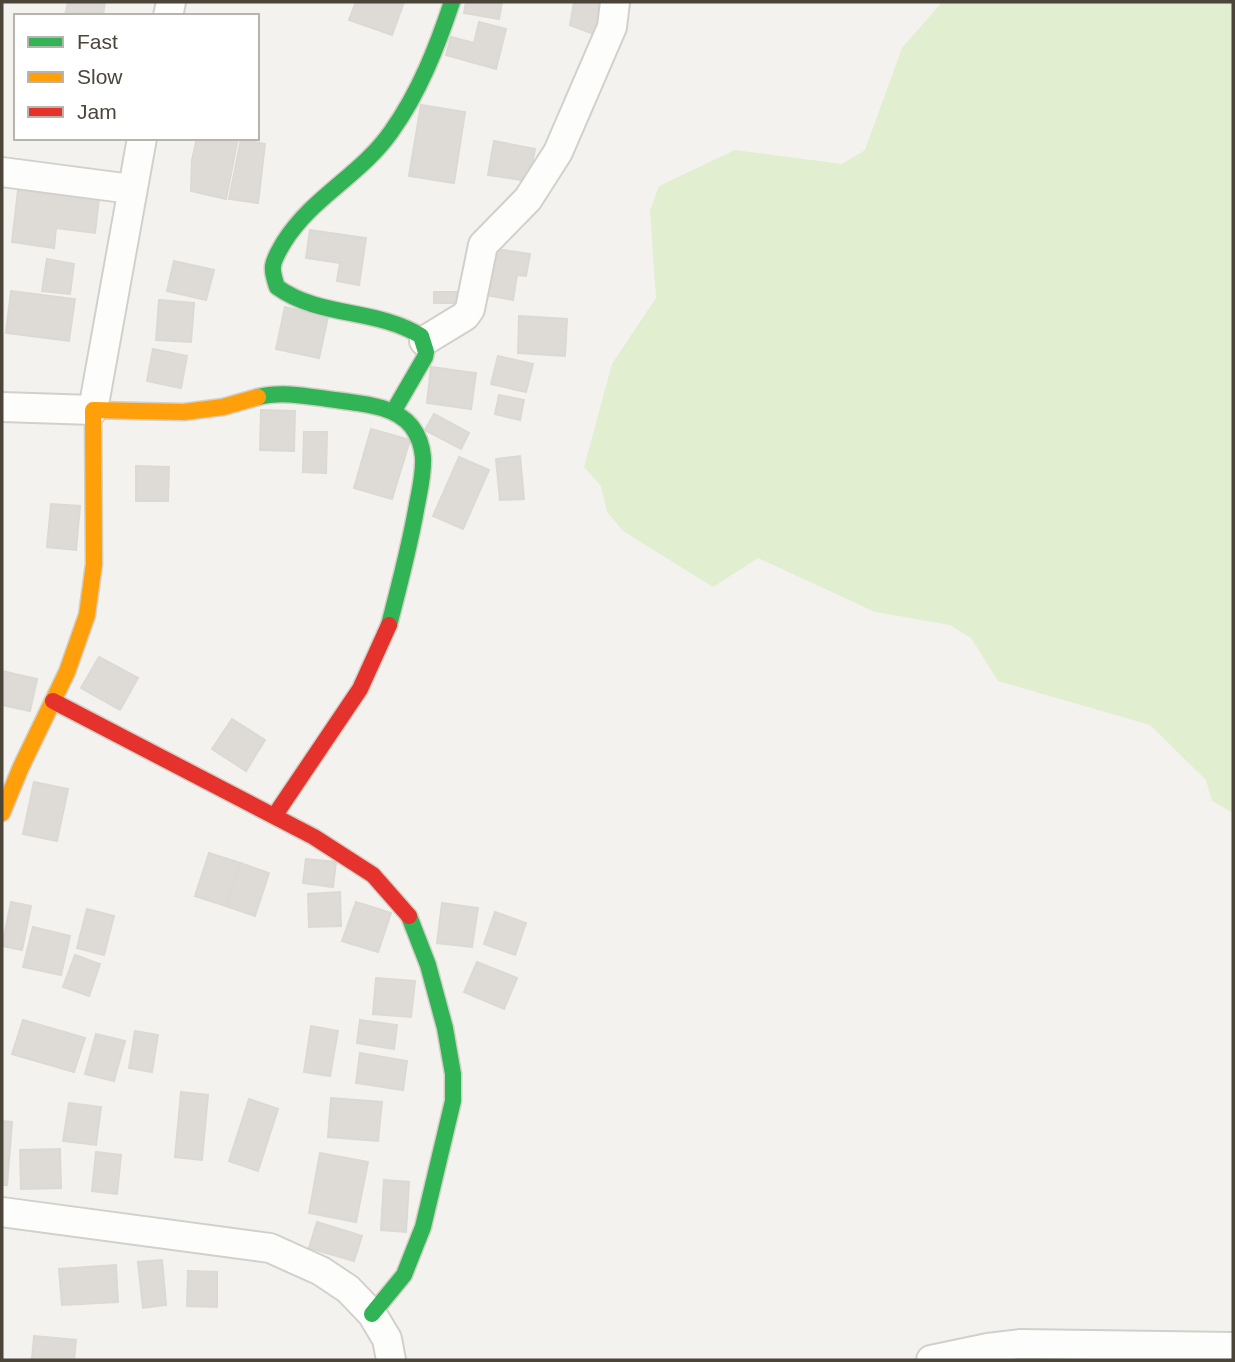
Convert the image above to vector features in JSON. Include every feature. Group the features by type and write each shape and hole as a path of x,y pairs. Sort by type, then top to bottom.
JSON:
{"street":[{"path":"393,412 425,357 424,341 410,327 400,322 296,299 274,284 272,270 282,246 307,212 379,149 391,132 430,64 452,2"},
{"path":"424,341 465,316 470,309 483,245 528,199 558,152 612,27 615,2"},
{"path":"4,799 77,646 87,615 92,583 93,410 142,140"},
{"path":"2,172 131,189"},
{"path":"2,407 184,412 223,407 270,394 331,399 393,412 411,425 420,441 422,467 407,557 387,631 360,689 275,815"},
{"path":"52,701 275,815 346,857 373,875 408,915 428,965 450,1051 453,1101 423,1227 404,1275 372,1314"},
{"path":"2,1212 271,1248 321,1271 348,1289 372,1314 387,1339 391,1360"},
{"path":"932,1360 1020,1344 1233,1347"}],"green space":[{"path":"942,2 1233,2 1233,813 1212,801 1206,780 1150,725 998,681 971,638 950,625 875,612 758,558 713,587 623,531 607,512 601,486 584,467 612,364 656,298 650,211 659,186 735,150 842,164 865,150 902,48"}],"building":[{"path":"68,2 105,2 103,14 65,14"},
{"path":"356,2 404,2 392,35 349,20"},
{"path":"466,2 502,2 499,19 464,13"},
{"path":"574,2 604,2 596,35 570,25"},
{"path":"479,22 506,29 496,69 446,55 451,37 474,43"},
{"path":"421,105 465,112 454,183 409,176"},
{"path":"197,140 238,140 226,199 191,191 192,160"},
{"path":"241,140 265,144 258,203 229,199"},
{"path":"494,141 535,149 529,181 488,175"},
{"path":"18,190 99,199 95,233 56,228 54,248 12,242"},
{"path":"310,230 366,238 359,285 337,281 340,263 306,258"},
{"path":"489,248 530,254 526,276 517,275 513,300 481,294"},
{"path":"47,259 74,264 70,294 42,291"},
{"path":"174,261 214,270 206,300 167,291"},
{"path":"11,291 75,299 69,341 6,333"},
{"path":"434,292 457,292 457,303 434,303"},
{"path":"159,300 194,303 191,342 156,340"},
{"path":"285,307 328,317 319,358 276,349"},
{"path":"519,316 567,319 565,356 518,353"},
{"path":"153,349 187,356 181,388 147,381"},
{"path":"498,356 533,364 526,392 491,384"},
{"path":"431,367 476,373 471,409 427,403"},
{"path":"499,395 524,400 520,420 495,414"},
{"path":"261,410 295,411 294,451 260,450"},
{"path":"434,414 469,433 461,449 425,430"},
{"path":"371,429 410,440 392,499 354,488"},
{"path":"304,432 327,432 326,473 303,472"},
{"path":"520,456 524,499 500,500 496,459"},
{"path":"459,457 489,470 463,529 433,516"},
{"path":"136,466 169,467 168,501 136,501"},
{"path":"51,504 80,506 76,550 47,547"},
{"path":"99,657 138,678 120,710 81,688"},
{"path":"2,671 37,679 30,711 2,705"},
{"path":"232,719 265,740 246,771 212,749"},
{"path":"34,782 68,789 57,841 23,834"},
{"path":"209,853 240,863 226,906 195,896"},
{"path":"306,859 336,862 333,887 303,883"},
{"path":"240,863 269,873 255,916 226,906"},
{"path":"340,892 341,926 309,927 308,894"},
{"path":"11,902 31,906 22,950 2,946"},
{"path":"356,902 391,913 378,952 342,941"},
{"path":"442,903 478,908 472,947 437,943"},
{"path":"87,909 114,916 104,955 77,948"},
{"path":"495,912 526,923 515,955 484,944"},
{"path":"33,927 70,936 61,975 23,967"},
{"path":"75,955 100,964 89,996 63,987"},
{"path":"477,962 517,978 504,1009 464,992"},
{"path":"376,978 415,981 411,1017 373,1014"},
{"path":"23,1020 85,1038 74,1072 12,1054"},
{"path":"360,1020 397,1025 394,1049 357,1043"},
{"path":"311,1026 338,1031 330,1076 304,1072"},
{"path":"135,1031 158,1035 152,1072 129,1068"},
{"path":"96,1034 125,1041 114,1081 85,1074"},
{"path":"360,1053 407,1061 403,1090 356,1083"},
{"path":"181,1092 208,1095 202,1160 175,1157"},
{"path":"331,1098 382,1102 378,1141 328,1137"},
{"path":"249,1099 278,1109 258,1171 229,1161"},
{"path":"69,1103 101,1107 96,1145 63,1141"},
{"path":"2,1121 12,1122 7,1185 2,1185"},
{"path":"60,1149 61,1188 21,1189 20,1150"},
{"path":"96,1152 121,1155 117,1194 92,1191"},
{"path":"320,1153 368,1162 356,1222 309,1213"},
{"path":"384,1180 409,1182 406,1232 381,1230"},
{"path":"317,1222 362,1236 354,1261 309,1248"},
{"path":"162,1260 166,1305 143,1308 138,1262"},
{"path":"116,1265 118,1302 62,1305 59,1269"},
{"path":"188,1271 217,1272 217,1307 187,1306"},
{"path":"34,1336 76,1340 74,1360 32,1360"}],"traffic: fast":[{"path":"393,412 425,357 421,336 386,321 330,309 294,297 277,287 273,266 295,226 366,161 391,132 426,69 452,2"},
{"path":"258,397 289,394 371,405 398,415 412,427 421,445 422,477 407,554 389,625"},
{"path":"372,1314 404,1275 423,1227 453,1101 453,1074 445,1028 428,965 409,916"}],"traffic: slow":[{"path":"2,813 67,672 87,615 94,564 93,410 184,412 223,407 258,397"}],"traffic: jam":[{"path":"275,815 360,689 389,625"},
{"path":"53,701 314,837 373,875 409,916"}]}
